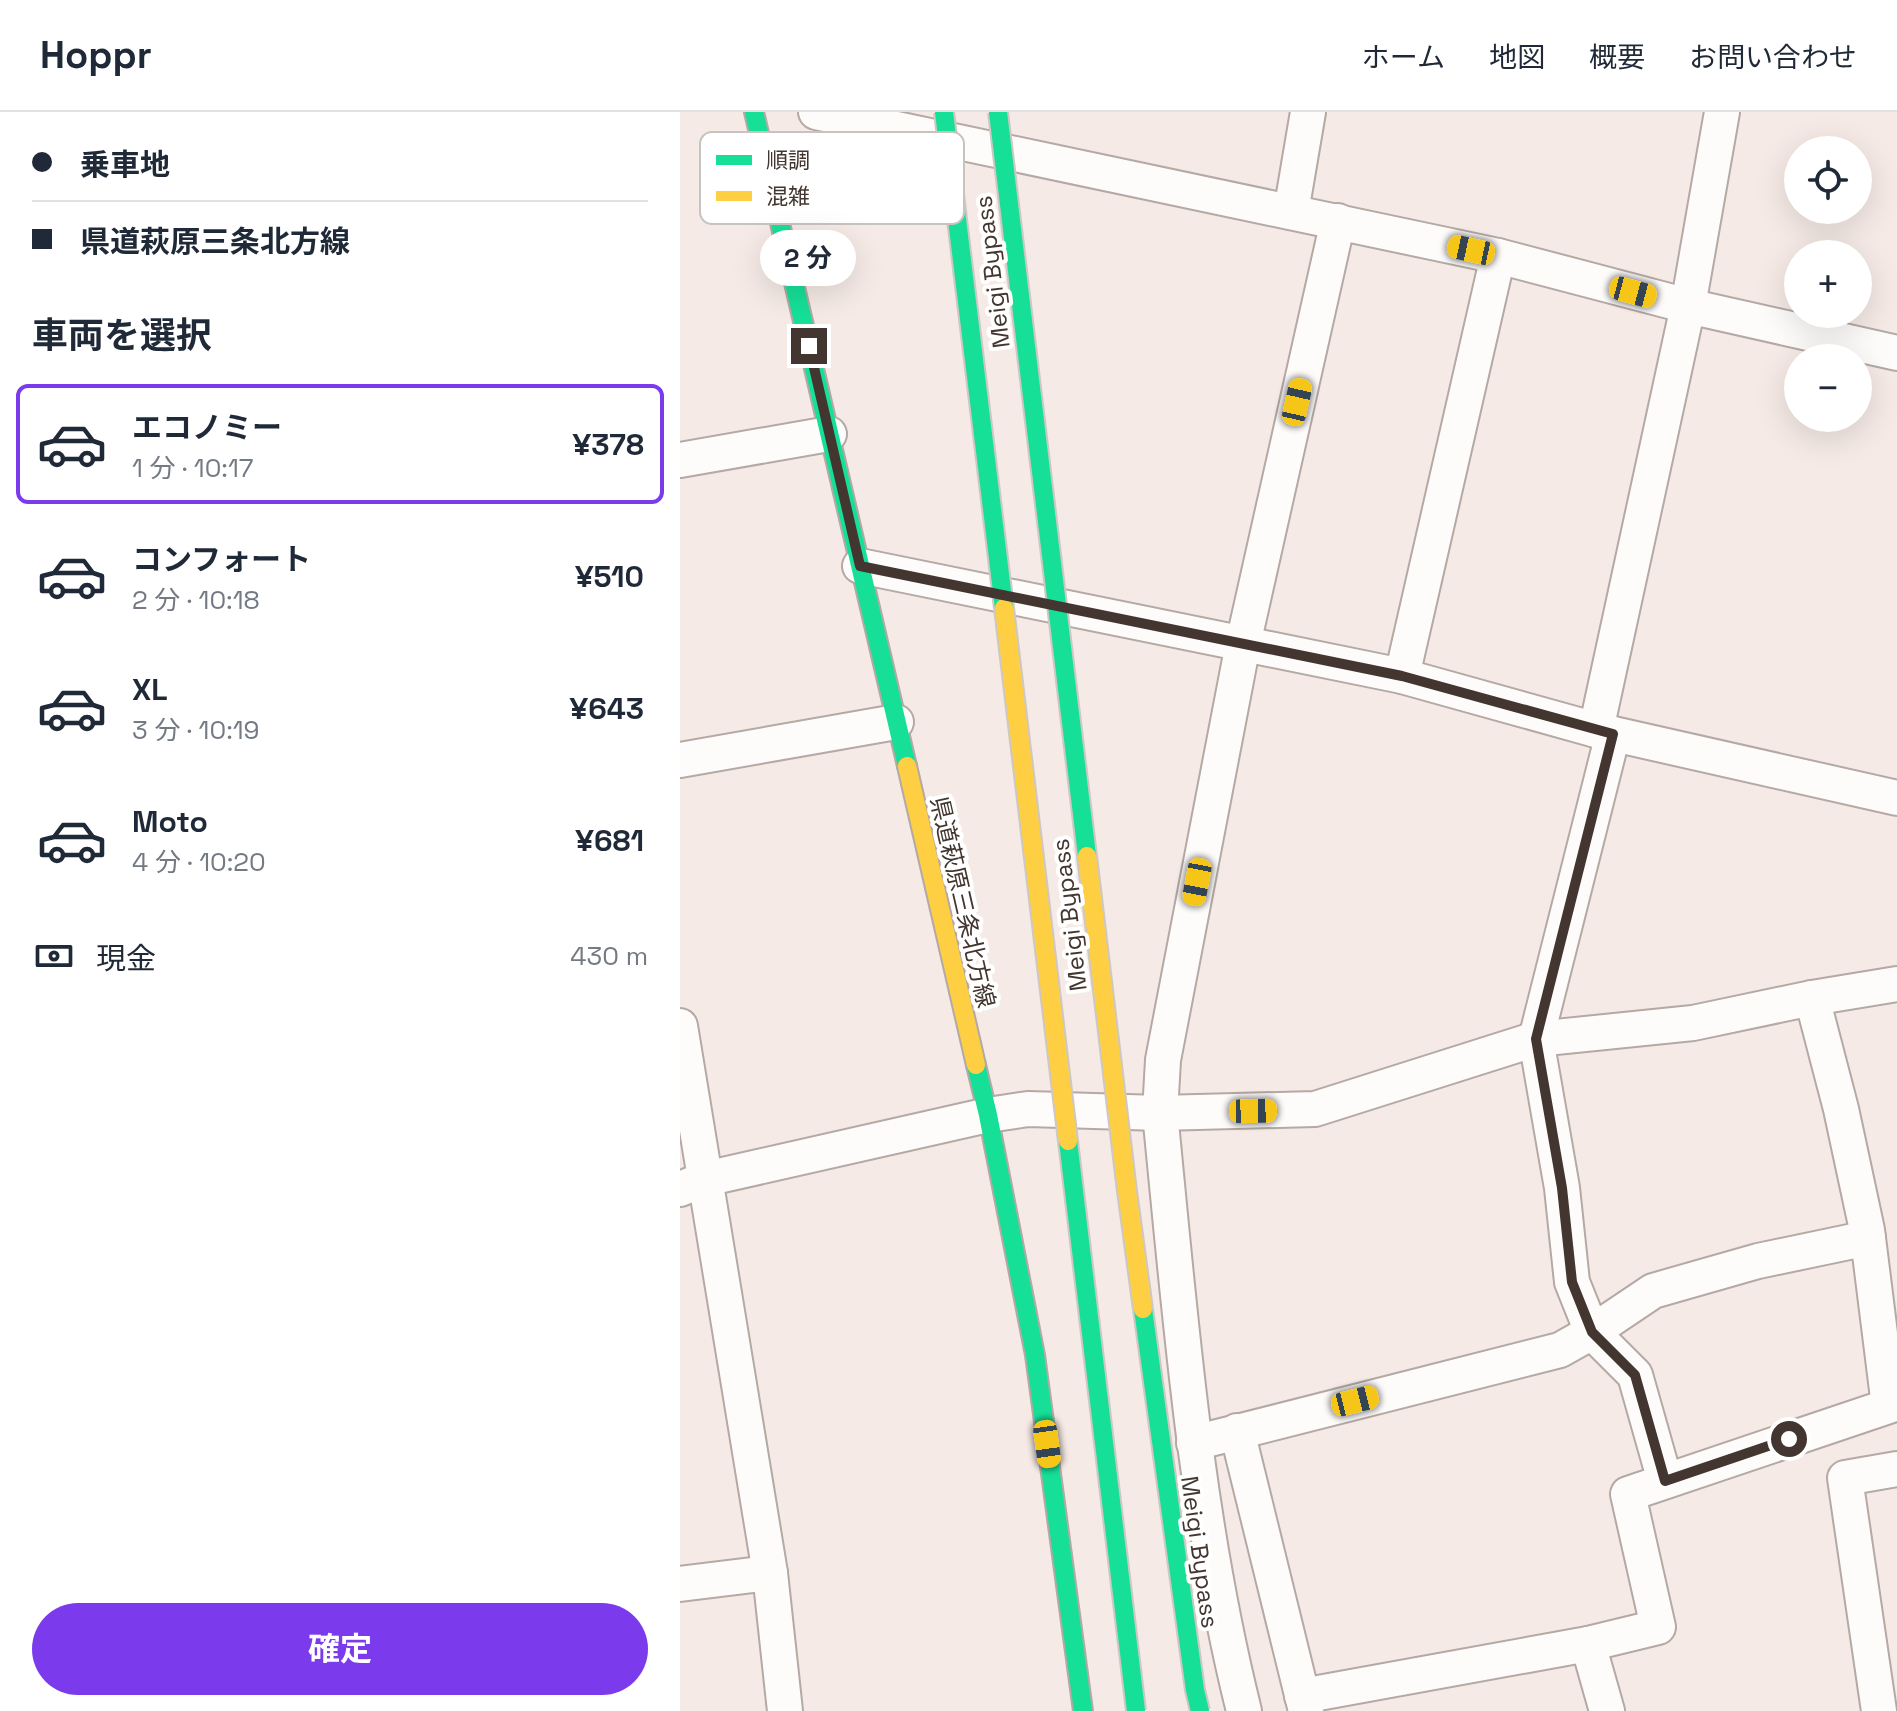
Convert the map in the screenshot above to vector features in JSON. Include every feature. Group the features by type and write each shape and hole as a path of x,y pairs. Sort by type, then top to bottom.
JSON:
{"main road":[{"name":"県道萩原三条北方線","path":"754,112 759,132"},
{"name":"Meigi Bypass","path":"944,112 946,132"},
{"name":"Meigi Bypass","path":"998,112 1125,1176 1200,1711"},
{"name":"県道萩原三条北方線","path":"780,224 988,1115 1035,1355 1083,1711"},
{"name":"Meigi Bypass","path":"957,224 1136,1711"}],"street":[{"path":"816,112 911,132"},
{"path":"1291,212 1308,112"},
{"path":"1665,1481 1635,1375 1592,1332 1572,1282 1562,1188 1536,1039 1604,732 1688,306 1722,112"},
{"path":"964,143 1498,256 1688,306 1897,353"},
{"path":"1244,1711 1227,1644 1194,1443 1160,1113 1163,1060 1243,644 1338,221"},
{"path":"1402,676 1498,256"},
{"path":"680,460 829,434"},
{"path":"860,566 1402,676 1604,732 1897,798"},
{"path":"680,760 896,722"},
{"path":"693,1184 988,1115 1028,1109 1160,1113 1315,1109 1536,1039 1693,1023 1897,984"},
{"path":"1237,1431 1304,1704 1658,1627 1628,1494 1889,1406 1868,1238 1841,1109 1812,998"},
{"path":"680,1026 693,1184 770,1573 785,1711"},
{"path":"1194,1443 1560,1350 1653,1291 1758,1261 1868,1238"},
{"path":"1838,1424 1884,1691"},
{"path":"1845,1478 1897,1469"},
{"path":"680,1584 770,1573"},
{"path":"1588,1644 1607,1711"}],"traffic: fast":[{"path":"754,112 759,132"},
{"path":"944,112 946,132"},
{"path":"998,112 1087,856"},
{"path":"780,224 907,766"},
{"path":"958,224 1004,608"},
{"path":"976,1065 1035,1355 1083,1711"},
{"path":"1068,1141 1136,1711"},
{"path":"1143,1309 1200,1711"}],"traffic: slow":[{"path":"1004,608 1068,1141"},
{"path":"907,766 976,1065"},
{"path":"1087,856 1143,1309"}],"route":[{"path":"809,346 860,566 1402,676 1613,734 1536,1039 1562,1188 1572,1282 1592,1332 1635,1375 1665,1481 1789,1439"}]}
